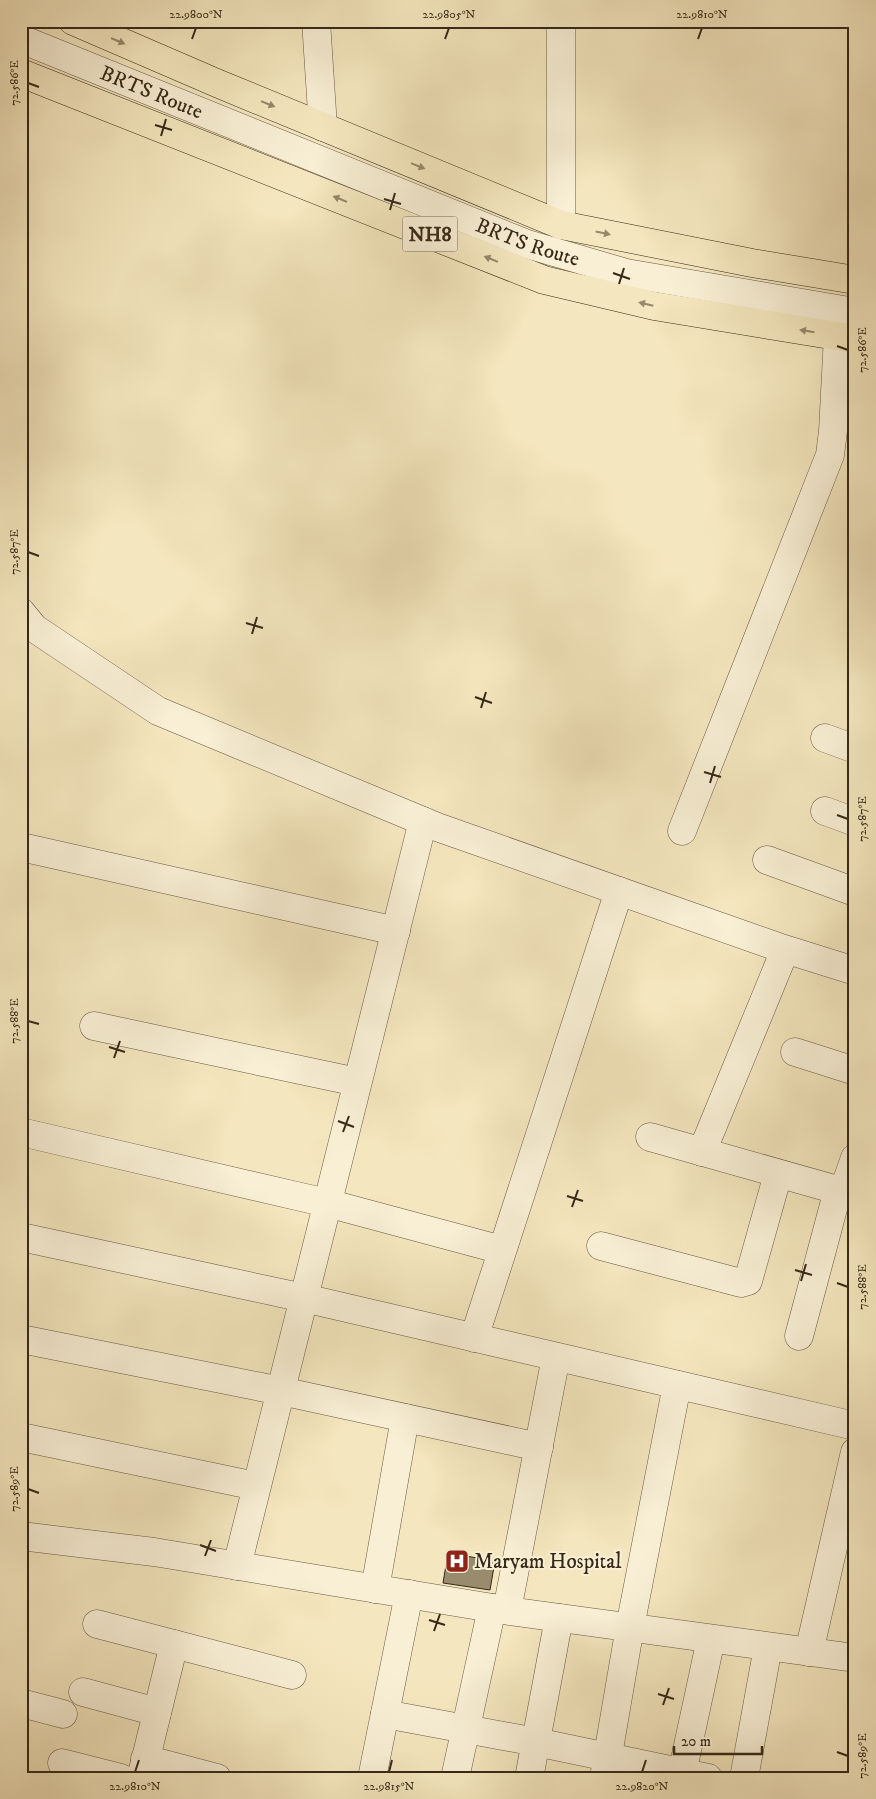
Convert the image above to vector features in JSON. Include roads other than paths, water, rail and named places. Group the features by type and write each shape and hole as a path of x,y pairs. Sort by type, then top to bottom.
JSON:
{"main road":[{"name":"NH8","path":"73,21 561,225 752,264 855,280"},
{"name":"NH8","path":"21,73 544,280 654,306 846,337"}],"street":[{"path":"316,21 324,127"},
{"path":"561,21 561,225"},
{"name":"BRTS Route","path":"21,39 528,244 626,273 855,312"},
{"path":"682,831 830,455 846,337"},
{"path":"21,612 34,628 158,711 423,821 785,950 855,970"},
{"path":"825,738 855,749"},
{"path":"825,812 855,822"},
{"path":"237,1566 423,821"},
{"path":"21,847 396,931"},
{"path":"767,860 855,892"},
{"path":"474,1338 619,891"},
{"path":"702,1152 785,950"},
{"path":"94,1026 357,1082"},
{"path":"795,1052 855,1071"},
{"path":"21,1132 327,1203 502,1250"},
{"path":"650,1137 845,1192"},
{"path":"799,1336 855,1158"},
{"path":"601,1246 741,1283 748,1281 778,1174"},
{"path":"21,1237 304,1298 855,1426"},
{"path":"21,1339 280,1391 539,1447"},
{"path":"455,1778 500,1609 539,1447 556,1357"},
{"path":"606,1767 630,1627 677,1385"},
{"path":"375,1589 405,1418"},
{"path":"21,1437 256,1486"},
{"path":"809,1652 855,1452"},
{"path":"21,1536 154,1552 558,1618 855,1658"},
{"path":"372,1778 409,1594"},
{"path":"529,1778 558,1618"},
{"path":"97,1624 292,1675"},
{"path":"385,1714 536,1742 606,1767 690,1776 711,1639"},
{"path":"174,1644 143,1768 217,1778"},
{"path":"744,1778 768,1647"},
{"path":"83,1692 157,1712"},
{"path":"21,1703 63,1714"},
{"path":"62,1763 121,1778"}],"place":[{"name":"Maryam Hospital","path":"457,1561"}]}
